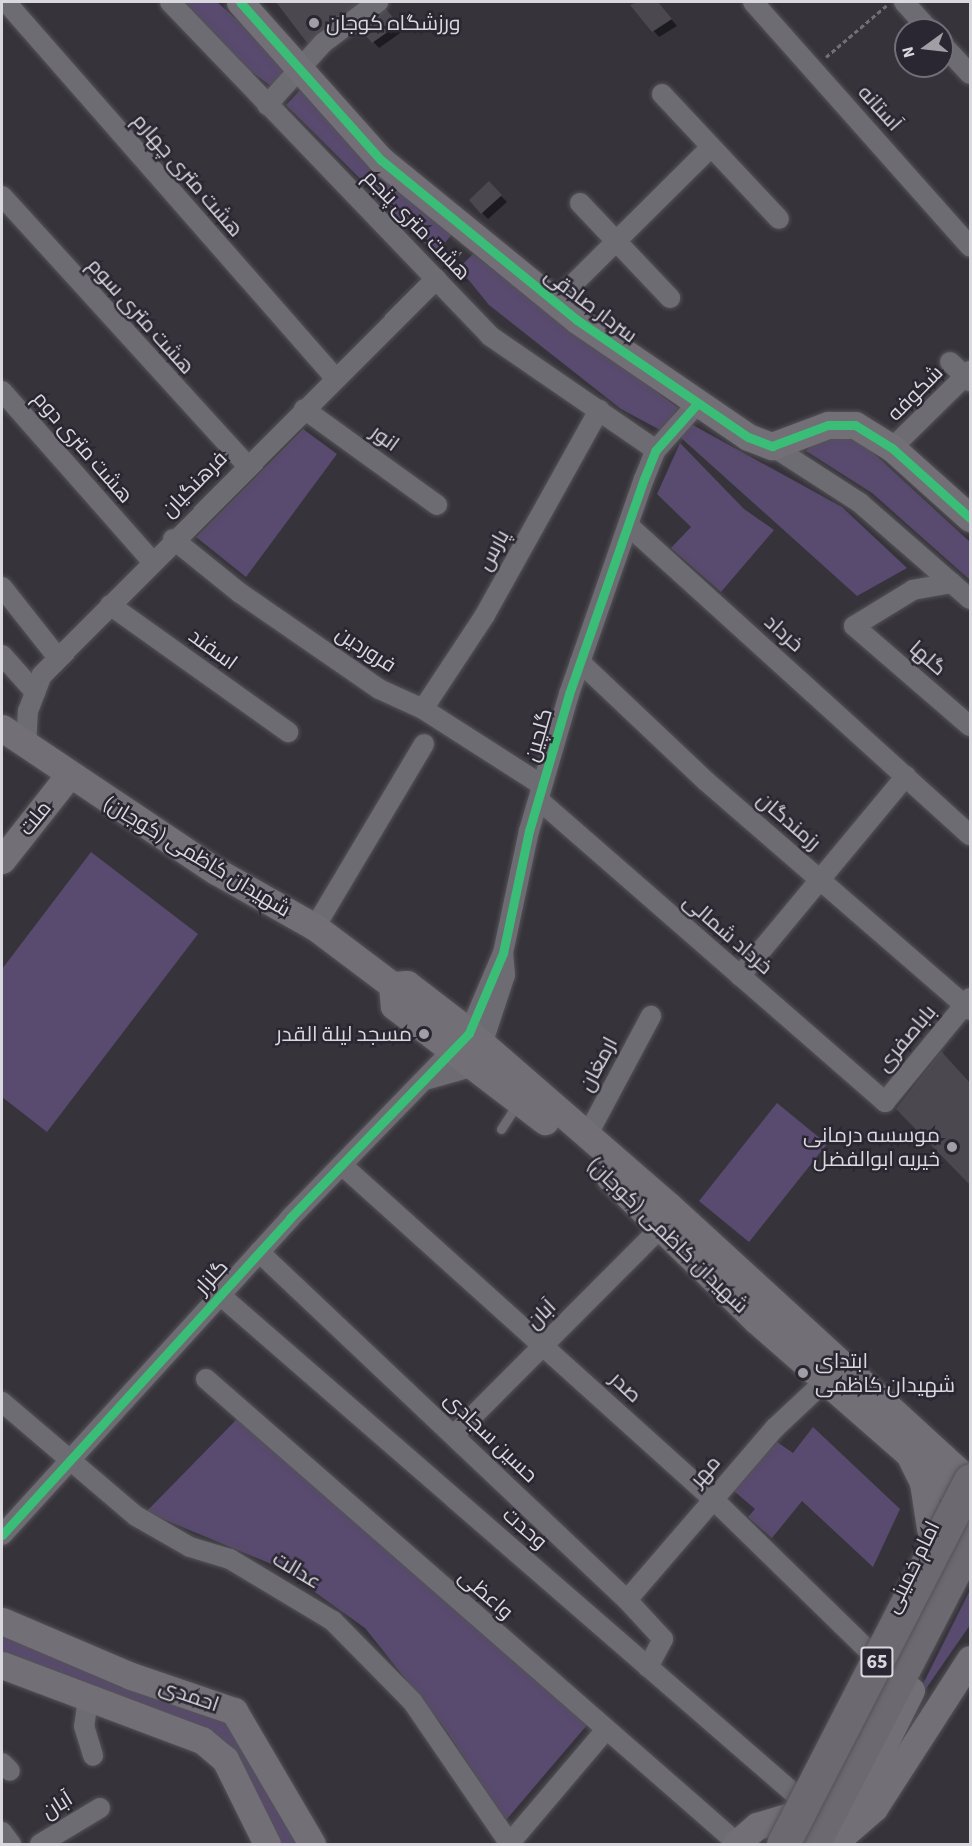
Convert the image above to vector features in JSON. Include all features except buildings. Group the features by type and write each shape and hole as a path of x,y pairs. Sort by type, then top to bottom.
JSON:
{"highway":[{"name":"65","path":"790,1819 964,1475"},
{"name":"65","path":"830,1844 970,1541"}],"main road":[{"name":"سردار صادقی","path":"240,2 299,71 381,160 555,302 697,404 772,446"},
{"path":"772,446 837,425 855,425 892,448 970,516"},
{"name":"شهیدان کاظمی (کوجان)","path":"2,728 68,776 315,927 393,984 394,1005 471,1048 588,1134 964,1475"},
{"name":"ملت","path":"2,860 68,776"},
{"name":"شهیدان کاظمی (کوجان)","path":"471,1048 520,1100 826,1380 907,1450 964,1475"},
{"path":"907,1450 923,1483 930,1528"},
{"path":"964,1475 970,1516"},
{"name":"امام خمینی","path":"774,1845 790,1819 930,1528 964,1475"},
{"path":"830,1844 970,1569"},
{"name":"احمدی","path":"2,1621 131,1676 234,1711 312,1845"},
{"path":"830,1844 874,1808 970,1659"},
{"name":"احمدی","path":"2,1665 202,1740 225,1759 259,1841"},
{"path":"736,1844 757,1826 790,1819"}],"street":[{"name":"هشت متری چهارم","path":"6,2 336,378"},
{"name":"هشت متری پنجم","path":"171,2 490,336 656,450"},
{"path":"267,105 323,43 378,2"},
{"name":"آستانه","path":"753,2 970,246"},
{"path":"904,2 918,18"},
{"path":"954,57 970,74"},
{"path":"662,94 779,219"},
{"path":"555,302 711,147"},
{"name":"هشت متری سوم","path":"2,196 247,465"},
{"path":"580,203 670,298"},
{"name":"فرهنگیان","path":"26,747 28,711 35,692 58,658 173,539 436,279"},
{"path":"951,362 969,376"},
{"name":"شکوفه","path":"892,448 969,376"},
{"name":"هشت متری دوم","path":"2,391 152,561"},
{"path":"656,450 697,404"},
{"name":"انور","path":"304,410 437,505"},
{"name":"پارس","path":"423,710 485,615 599,410"},
{"path":"772,446 860,503 970,599"},
{"name":"گلچین","path":"471,1048 505,975 503,953 541,793 580,662 656,450"},
{"name":"خرداد","path":"629,526 970,835"},
{"name":"فروردین","path":"173,539 360,676 423,710 541,793"},
{"name":"گلها","path":"952,583 913,590 854,626 970,726"},
{"path":"2,587 58,658"},
{"name":"اسفند","path":"110,605 288,732"},
{"path":"2,655 35,692"},
{"name":"رزمندگان","path":"580,662 817,878 969,1004"},
{"path":"315,927 424,744"},
{"path":"740,976 817,878 906,776"},
{"name":"خرداد شمالی","path":"541,793 740,976 885,1102"},
{"name":"باباصفری","path":"885,1102 969,1004"},
{"name":"ارمغان","path":"588,1134 651,1016"},
{"name":"گلزار","path":"5,1524 69,1461 259,1252 426,1079 471,1048"},
{"name":"صدر","path":"343,1166 544,1344 712,1499 870,1652"},
{"name":"آبان","path":"454,1435 661,1227"},
{"name":"حسین سجادی","path":"259,1252 627,1599 663,1639 648,1667"},
{"name":"وحدت","path":"220,1295 648,1667 790,1819"},
{"name":"واعظی","path":"206,1379 736,1844"},
{"name":"مهر","path":"627,1599 712,1499 826,1380"},
{"name":"عدالت","path":"2,1402 136,1516 190,1547 230,1559 333,1621 412,1701 509,1844"},
{"path":"88,1699 84,1726 93,1756"},
{"path":"509,1844 605,1731"},
{"name":"آبان","path":"40,1845 100,1808"},
{"path":"2,1832 11,1845"}],"lane":[{"path":"501,1129 520,1100"}],"path":[{"path":"813,69 890,2"},
{"path":"436,279 474,236"}],"shaded area":[{"path":"180,2 217,2 290,67 271,86 237,61"},
{"path":"300,90 452,234 436,254 286,105"},
{"path":"473,254 678,408 662,431 621,409 489,305 459,268"},
{"path":"691,424 842,507 907,568 857,596 679,436"},
{"path":"303,429 337,454 246,577 196,537"},
{"path":"856,437 970,542 970,580 872,493 806,451 817,439"},
{"path":"680,443 744,509 774,530 721,592 671,548 691,527 657,494"},
{"path":"91,852 198,934 47,1132 2,1097 2,969"},
{"path":"777,1103 827,1144 749,1242 699,1201"},
{"path":"237,1419 587,1725 506,1820 442,1725 365,1628 281,1568 146,1512"},
{"path":"813,1427 900,1509 873,1567 802,1501 772,1538 748,1517 755,1509 734,1491 777,1442 793,1453"},
{"path":"970,1590 970,1625 907,1716"},
{"path":"2,1630 230,1718 304,1844 272,1844 233,1761 2,1660"}],"cycle path":[{"path":"240,2 381,160 577,320 748,437 772,446 828,425 855,425 892,448 970,518"},
{"path":"2,1535 290,1218 469,1033 503,953 529,831 569,694 644,479 656,450 697,404"}],"place":[{"name":"ورزشگاه کوجان","path":"314,23"},
{"name":"مسجد لیلة القدر","path":"424,1034"},
{"name":"موسسه درمانی خیریه ابوالفضل","path":"952,1147"},
{"name":"ابتدای شهیدان کاظمی","path":"803,1373"}]}
